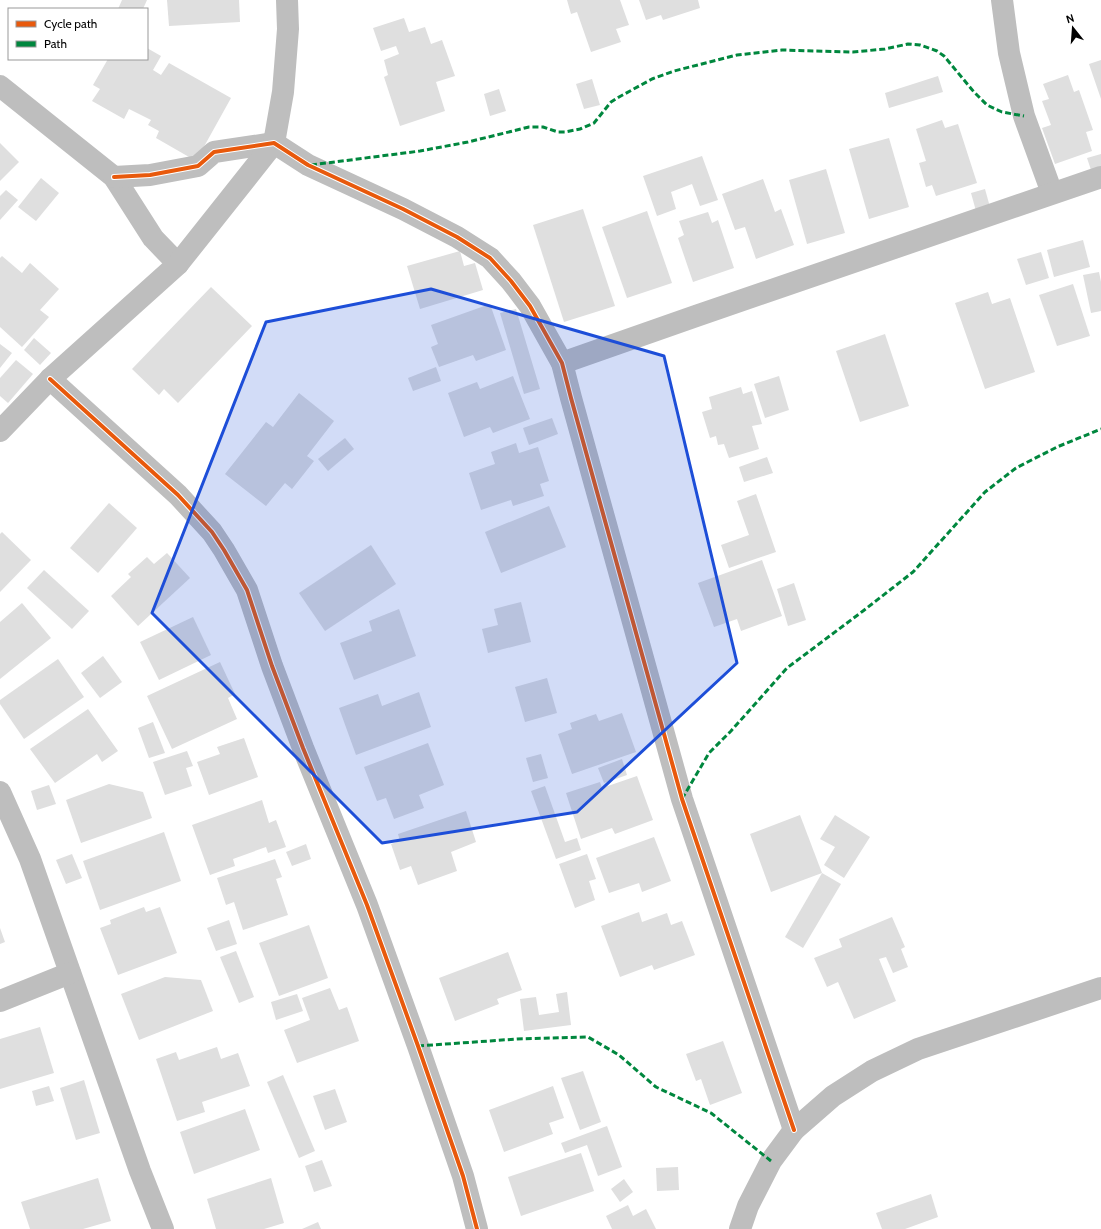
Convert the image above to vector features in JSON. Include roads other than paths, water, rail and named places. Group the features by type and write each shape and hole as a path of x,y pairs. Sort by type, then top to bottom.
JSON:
{"street":[{"path":"0,431 50,379 178,264 274,143 283,92 288,29 287,0"},
{"path":"1002,0 1008,53 1024,116 1052,193"},
{"path":"0,86 114,177 153,238 178,264"},
{"path":"114,177 150,175 198,166 214,152 274,143 308,165 403,209 479,250 490,258 511,281 530,306 562,363 682,799 794,1130"},
{"path":"562,363 1052,193 1101,178"},
{"path":"50,379 178,494 197,514 212,532 224,550 247,590 272,666 302,748 367,905 418,1046 463,1176 477,1229"},
{"path":"0,792 30,859 140,1171 163,1229"},
{"path":"0,1001 70,973"},
{"path":"740,1229 748,1206 771,1162 794,1130 833,1096 865,1075 918,1048 1101,988"}]}
